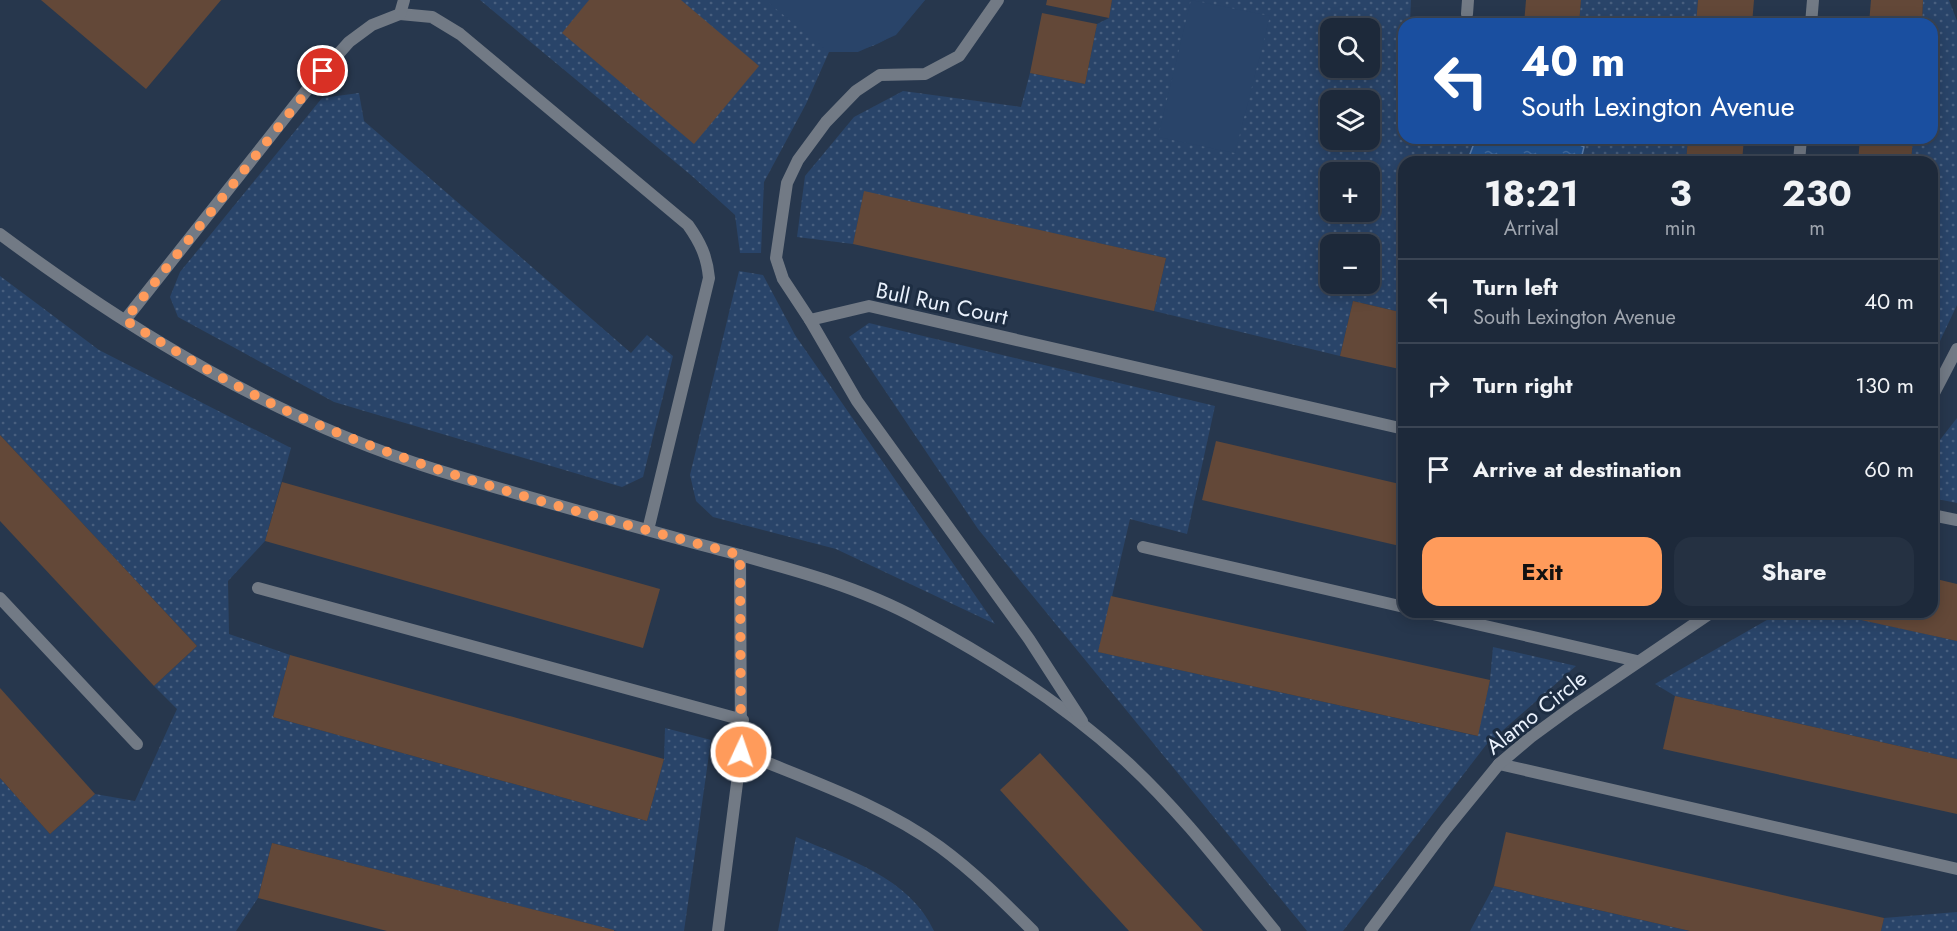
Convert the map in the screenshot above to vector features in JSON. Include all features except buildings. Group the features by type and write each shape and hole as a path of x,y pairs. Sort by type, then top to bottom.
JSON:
{"street":[{"path":"400,14 404,0"},
{"path":"998,0 959,56 925,74 880,75 856,91 826,122 798,160 787,183 776,258 783,279 810,320 857,401 1029,639 1086,727"},
{"path":"1467,14 1468,0"},
{"path":"1812,18 1813,0"},
{"path":"125,320 310,86 349,42 372,25 400,14 432,17 460,34 688,225 701,243 708,261 709,278 648,530"},
{"path":"0,234 125,320 196,364 309,421 433,468 837,583 917,618 1008,670 1086,727 1129,764 1174,810 1275,931"},
{"name":"Bull Run Court","path":"810,320 869,306 1398,428"},
{"path":"1938,385 1957,349"},
{"path":"1938,515 1957,520"},
{"path":"1143,547 1398,606"},
{"path":"718,931 743,720 740,555"},
{"path":"258,588 743,720"},
{"path":"0,598 137,744"},
{"path":"1450,618 1637,661"},
{"name":"Alamo Circle","path":"1370,931 1446,829 1499,764 1531,737 1637,661 1703,618"},
{"path":"741,752 839,793 905,825 940,847 988,886 1032,931"},
{"path":"1499,764 1957,869"}],"shaded area":[{"path":"480,0 925,0 904,24 874,46 829,52 806,104 764,182 761,253 740,253 735,215 692,176"},
{"path":"765,0 925,0 896,35 858,52 829,52"},
{"path":"1112,0 1411,0 1410,18 1398,18 1398,144 1688,144 1686,156 1398,156 1398,312 1353,301 1340,356 1154,311 1166,258 864,192 853,244 797,237 805,176 854,117 903,91 1021,107 1030,73 1085,84 1097,24 1109,18"},
{"path":"1191,0 1270,16 1235,153 1158,137"},
{"path":"1581,0 1698,0 1696,18 1580,18"},
{"path":"1923,0 1949,0 1957,21 1957,305 1938,345 1938,156 1912,156 1912,144 1938,144 1938,18 1922,18"},
{"path":"359,93 364,121 631,353 647,335 673,356 643,477 622,487 334,402 178,317 170,297 180,272 322,98"},
{"path":"739,271 763,275 795,335 995,624 836,549 713,517 696,501 690,475"},
{"path":"0,276 99,350 291,448 265,541 228,581 229,634 290,655 273,717 647,821 664,759 665,728 711,740 684,931 617,931 272,843 258,898 236,931 0,931 0,778 50,834 95,794 135,801 177,709 154,686 197,646 0,435"},
{"path":"869,323 1215,406 1187,534 1130,519 1099,652 1477,736 1490,680 1493,647 1576,666 1486,745 1343,931 1307,931 978,529 849,337"},
{"path":"1957,418 1957,503 1938,499 1938,442"},
{"path":"1770,618 1855,618 1957,641 1957,759 1675,696 1655,684"},
{"path":"796,837 855,862 893,883 923,912 934,931 778,931"},
{"path":"1494,886 1690,931 1470,931"},
{"path":"1957,912 1957,931 1881,931 1884,918"}],"water":[{"path":"1474,144 1578,144 1584,147 1582,156 1469,156"}],"route":[{"path":"323,71 125,320 196,364 255,396 350,437 433,468 740,555 743,720 741,752"}]}
